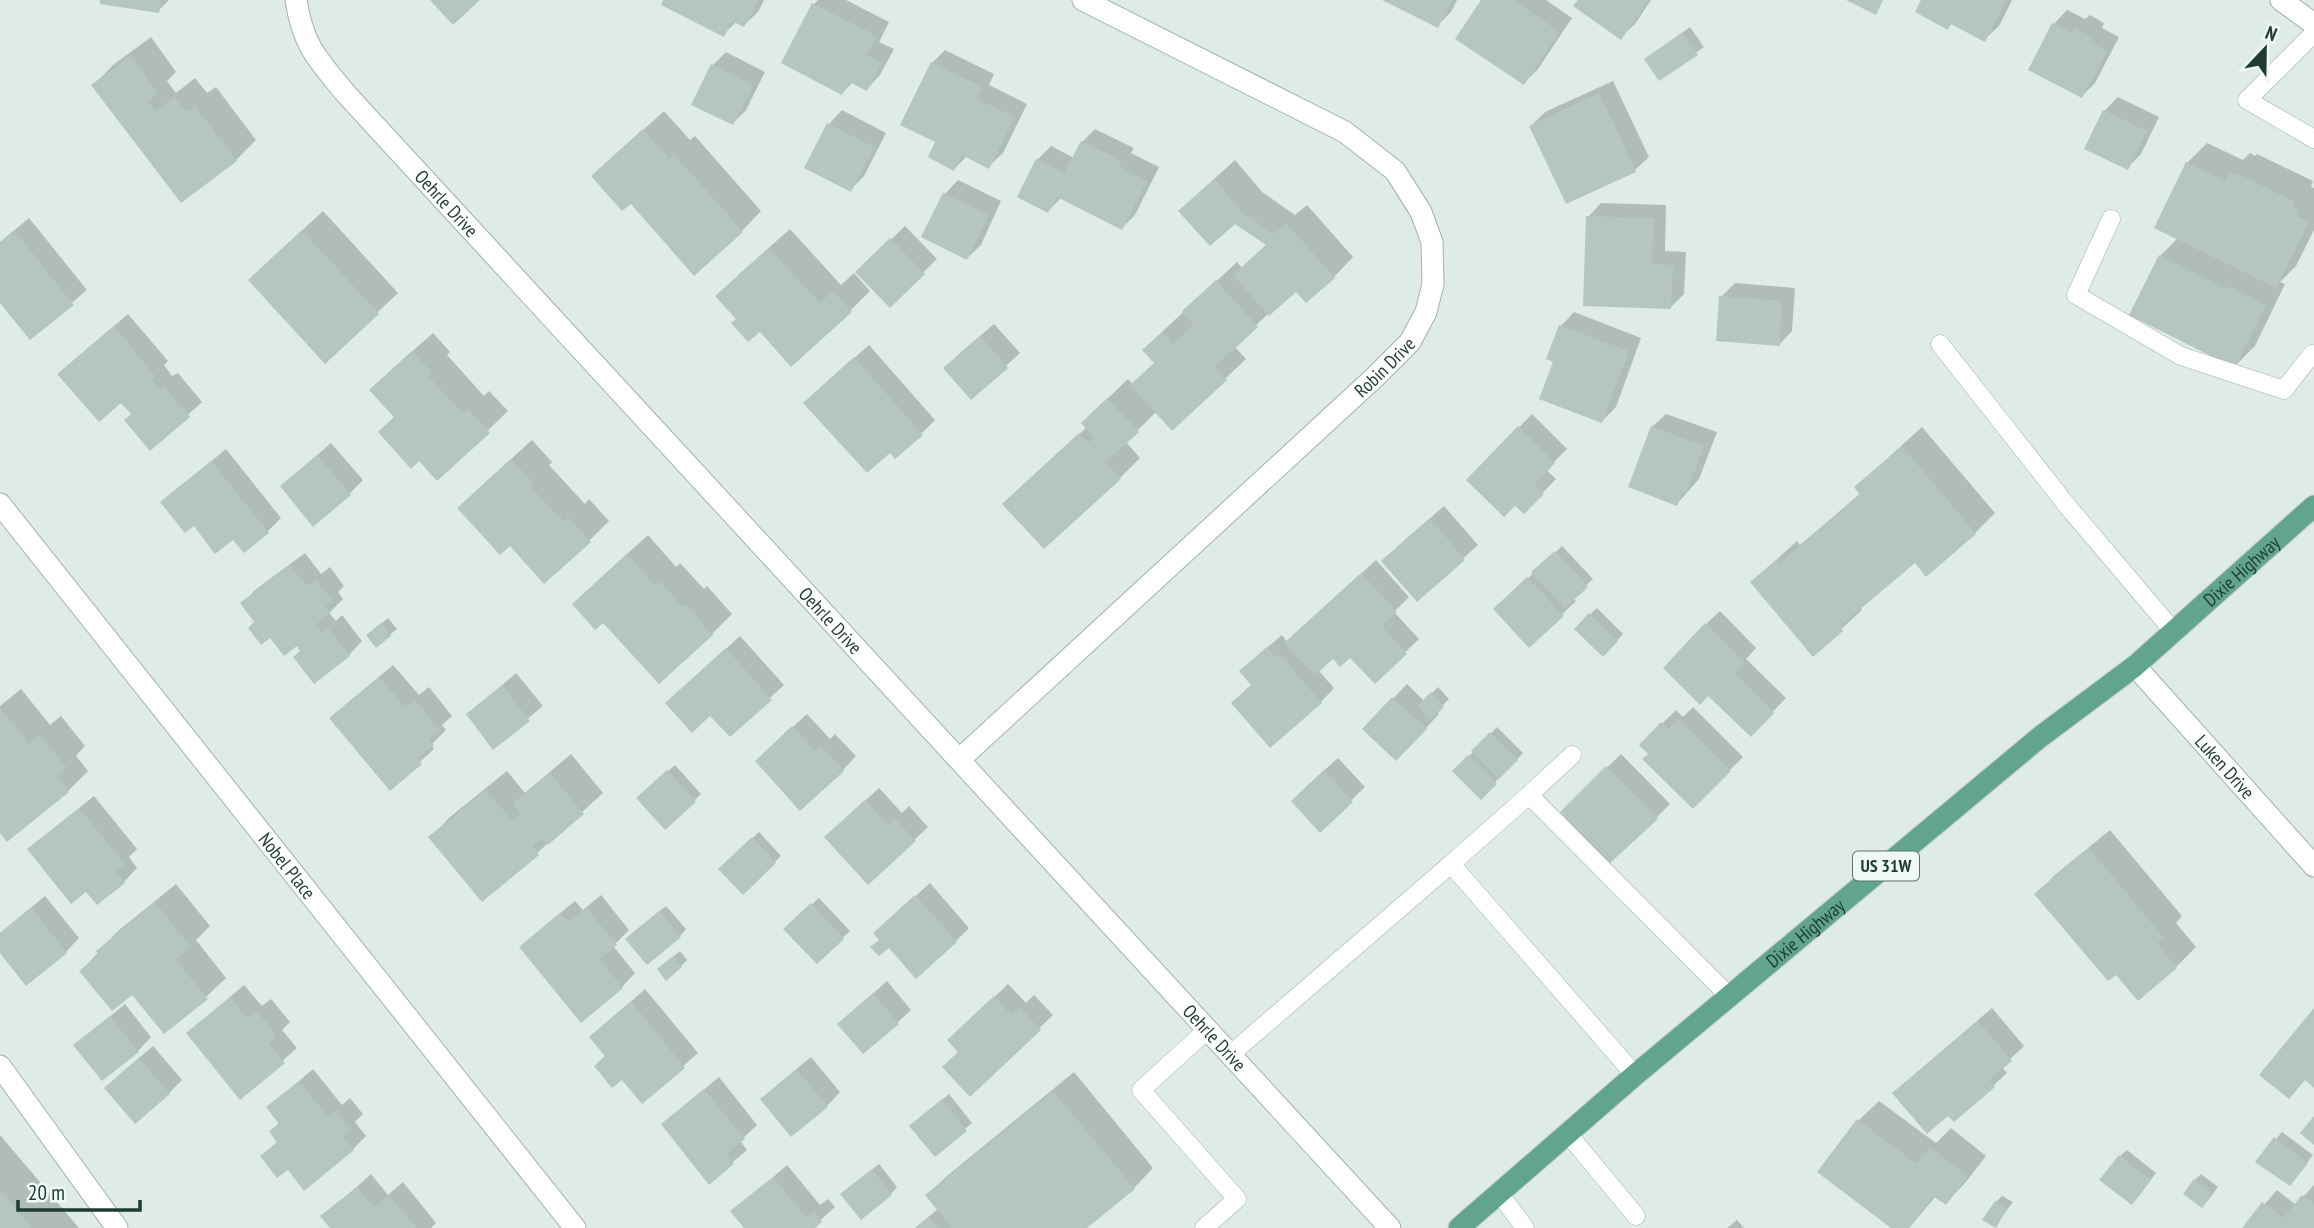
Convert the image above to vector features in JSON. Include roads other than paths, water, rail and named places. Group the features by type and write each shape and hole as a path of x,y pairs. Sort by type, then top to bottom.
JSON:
{"main road":[{"name":"Dixie Highway","path":"1459,1228 1635,1075 2040,737 2135,666 2314,506"}],"street":[{"name":"Oehrle Drive","path":"296,0 300,26 312,52 347,95 1390,1228"},
{"name":"Robin Drive","path":"960,760 1410,342 1426,312 1433,285 1432,242 1421,212 1395,171 1345,132 1083,0"},
{"path":"2281,0 2314,24"},
{"name":"Nobel Place","path":"0,503 575,1228"},
{"name":"Luken Drive","path":"2135,666 2314,866"},
{"path":"0,1066 117,1228"}],"lane":[{"path":"2314,33 2247,100 2314,139"},
{"path":"2111,219 2076,295 2181,356 2284,390 2312,354 2314,356"},
{"path":"1940,344 2068,508 2174,632"},
{"path":"1231,1054 1451,864 1572,755"},
{"path":"1529,795 1730,997"},
{"path":"1451,864 1635,1075"},
{"path":"1205,1228 1237,1199 1141,1090 1206,1030"},
{"path":"1568,1133 1636,1216"},
{"path":"1499,1192 1525,1228"}]}
